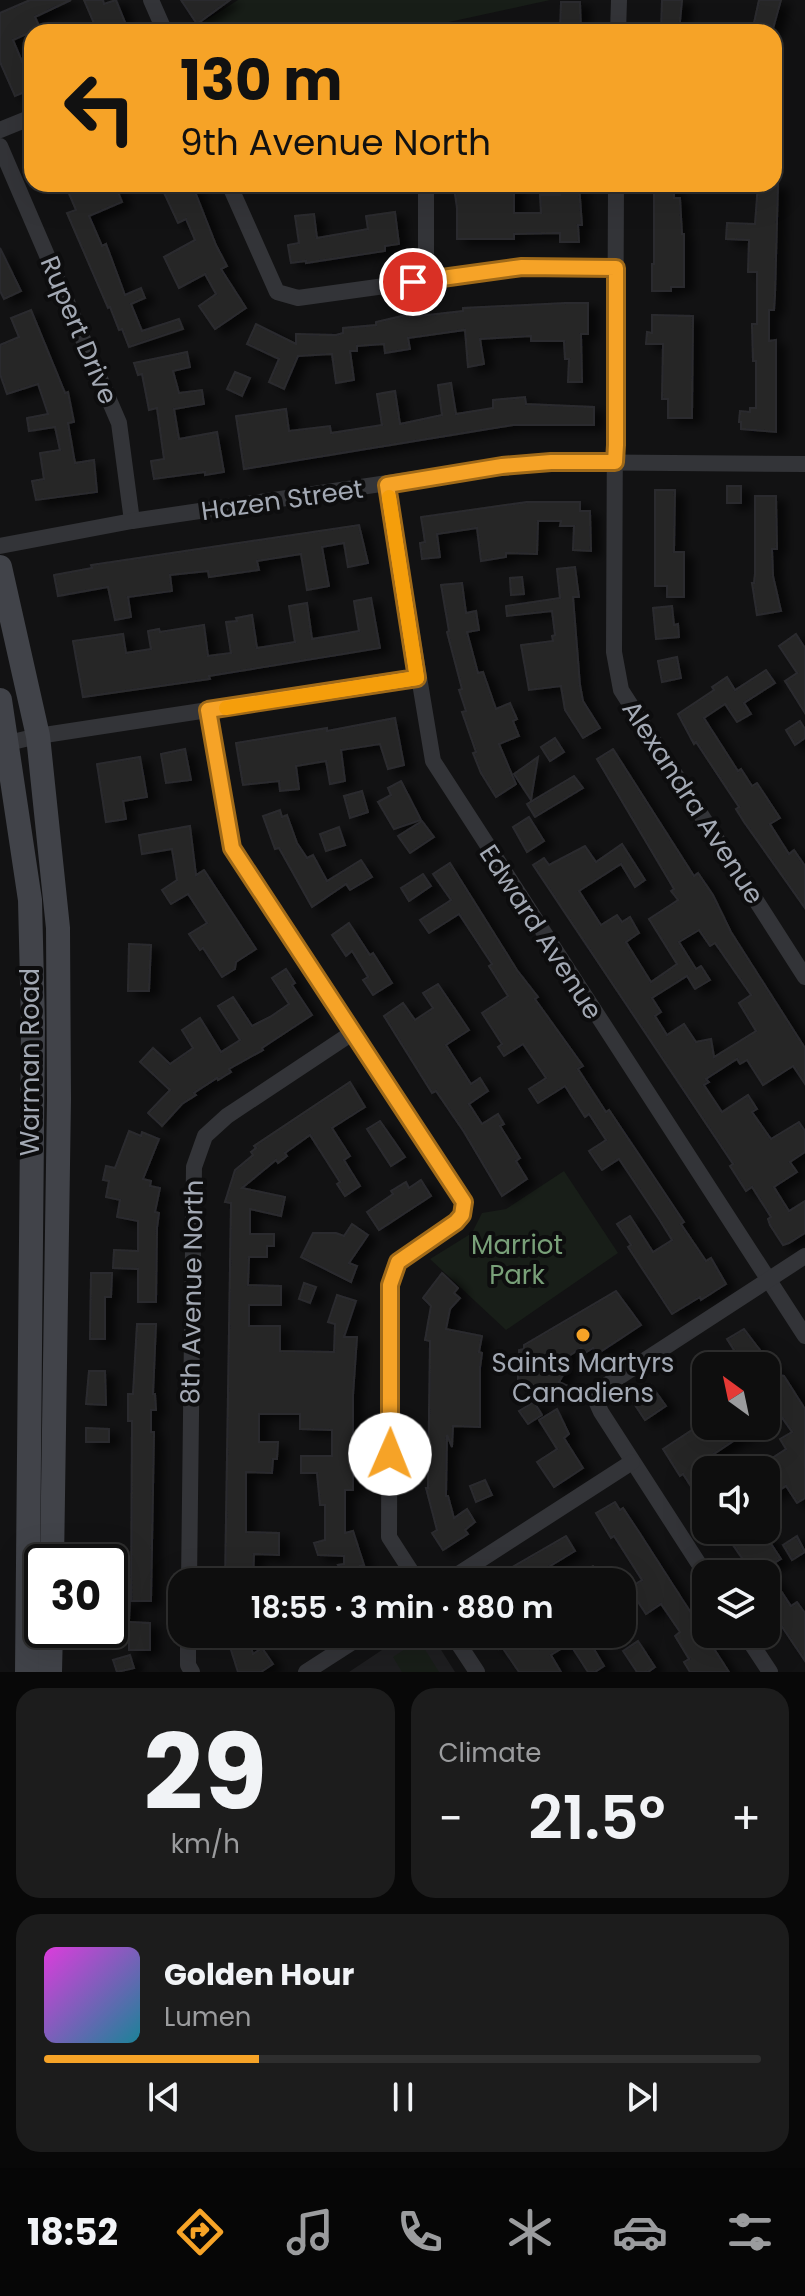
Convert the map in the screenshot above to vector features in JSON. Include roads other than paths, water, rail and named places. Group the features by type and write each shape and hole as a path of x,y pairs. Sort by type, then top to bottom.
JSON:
{"main road":[{"name":"Warman Road","path":"0,567 38,736 58,928 59,1099 52,1544"},
{"name":"Warman Road","path":"0,700 30,900 33,1024 27,1672"},
{"path":"50,1672 51,1648"}],"street":[{"path":"151,0 162,24"},
{"path":"618,24 619,0"},
{"path":"0,130 24,120"},
{"name":"Rupert Drive","path":"0,146 119,423 132,521"},
{"path":"233,192 277,292 298,298 522,267 616,268"},
{"path":"426,192 426,280"},
{"name":"Alexandra Avenue","path":"616,192 614,652 621,690 805,977"},
{"name":"Hazen Street","path":"0,546 132,521 502,466 551,462 805,464"},
{"name":"Edward Avenue","path":"387,485 433,761 805,1336"},
{"path":"8,743 417,678"},
{"path":"208,710 232,848 464,1202 462,1215 456,1222 398,1262 390,1285 389,1537 409,1568"},
{"name":"8th Avenue North","path":"189,1568 194,1167 205,1136 227,1116 352,1033"},
{"path":"696,1560 601,1412 596,1401 599,1390 805,1256"},
{"path":"468,1568 632,1462"},
{"path":"188,1648 188,1665 192,1672"},
{"path":"306,1672 343,1648"},
{"path":"461,1648 477,1672"},
{"path":"754,1648 770,1672"}],"place":[{"name":"Saints Martyrs Canadiens","path":"583,1335"}],"park label":[{"name":"Marriot Park","path":"517,1260"}]}
